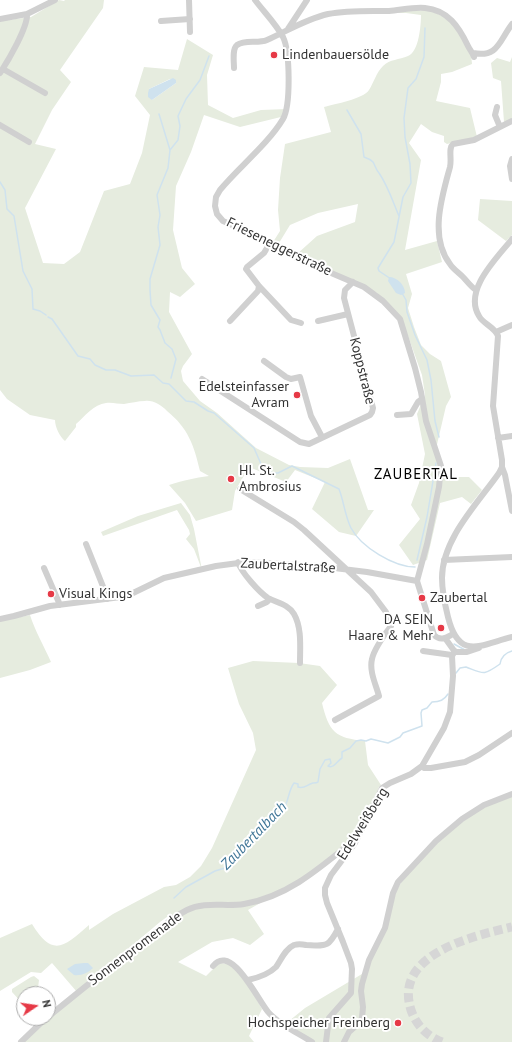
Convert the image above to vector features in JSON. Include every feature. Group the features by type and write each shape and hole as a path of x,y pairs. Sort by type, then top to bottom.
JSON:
{"street":[{"path":"0,19 27,14 55,0"},
{"path":"189,0 190,32"},
{"name":"Frieseneggerstraße","path":"255,0 280,33 285,44 288,59 288,101 285,116 269,137 220,190 216,197 215,203 217,214 223,221 301,260 364,287 377,295 398,317 415,368 426,421 439,459 440,473 427,544 417,581"},
{"path":"288,29 307,0"},
{"path":"234,68 234,51 236,45 244,42 262,42 288,29 328,14 426,8 441,12 452,20 459,29 473,55 487,54 494,50 512,24"},
{"path":"27,14 25,25 1,71 45,93"},
{"path":"161,21 190,18"},
{"path":"496,110 496,121 500,127"},
{"path":"476,290 450,265 444,255 439,234 439,217 451,162 451,146 456,142 474,140 512,122"},
{"path":"0,125 29,142"},
{"path":"512,158 510,166 512,179"},
{"path":"512,239 490,267 476,290 474,301 480,319 496,332 498,338 493,406 502,467 512,511"},
{"path":"270,244 264,253 246,268 259,286 291,320 301,323"},
{"name":"Koppstraße","path":"202,379 300,442 309,444 366,417 372,412 373,408 344,295 347,286 353,282"},
{"path":"230,321 258,291 259,286"},
{"path":"318,321 348,314"},
{"path":"496,332 512,325"},
{"path":"264,361 286,377 291,379 300,377 311,416 322,437"},
{"path":"397,415 411,414 418,402 422,399"},
{"path":"498,438 512,436"},
{"path":"502,467 451,542 444,560 442,585 453,634 464,644 472,647 480,647 512,637"},
{"path":"240,489 299,525 376,597 386,612 391,626 372,657 371,664 372,673 379,696 335,720"},
{"path":"86,544 108,599"},
{"path":"444,560 512,557"},
{"path":"238,562 241,570 266,597 288,608 293,614 299,631 300,663"},
{"name":"Zaubertalstraße","path":"0,619 50,606 108,599 131,594 164,578 238,562 310,565 417,581"},
{"path":"44,568 60,605"},
{"path":"417,581 434,635 440,639 453,634"},
{"path":"258,606 268,602 270,599"},
{"path":"445,638 453,653"},
{"path":"424,651 453,653 470,652 478,650 480,647"},
{"name":"Edelweißberg","path":"326,1042 329,1018 348,997 352,990 351,964 327,903 325,888 331,875 353,846 382,788 390,782 411,774 422,766 449,719 453,676 453,653"},
{"path":"422,766 424,768 431,768 465,762 484,752 512,733"},
{"path":"344,1042 349,1032 359,1023 362,1018 362,984 369,960 384,931 393,893 398,882 436,841 462,819 484,805 512,794"},
{"name":"Sonnenpromenade","path":"56,1010 124,955 179,914 199,905 244,904 284,891 310,876 356,839"},
{"path":"248,980 258,977 274,968 292,946 298,944 320,946 327,945 332,940 338,929"},
{"path":"213,966 220,961 228,961 248,980 269,1013 312,1042"},
{"name":"Sonnenpromenade","path":"22,1042 38,1026"}],"shaded area":[{"path":"59,0 104,0 103,8 60,70 71,82 52,110 35,144 56,149 25,208 43,263 64,264 80,252 104,191 130,184 142,153 150,115 135,96 144,67 178,70 187,39 213,55 207,75 208,105 233,118 261,110 287,109 285,116 240,127 204,115 191,152 176,186 173,230 182,268 195,284 180,297 170,292 169,312 192,354 181,371 183,381 200,401 217,413 256,448 289,465 300,467 328,468 350,459 368,510 374,510 356,536 339,532 312,509 325,482 295,470 286,482 249,467 235,491 232,510 196,521 185,503 169,485 189,479 209,476 200,471 192,445 180,424 165,409 154,402 142,401 124,404 108,403 97,406 76,424 76,427 65,441 58,432 55,420 30,415 7,399 0,390 0,21 31,17","holes":["170,79 176,83 152,100 149,89"]},
{"path":"430,10 450,20 471,54 472,64 452,72 441,74 441,82 436,101 470,108 477,137 447,144 444,142 444,136 432,132 421,124 409,143 421,160 405,250 437,241 442,262 406,274 412,294 408,308 414,327 421,345 430,354 441,361 451,397 446,406 435,453 442,477 469,477 482,490 471,504 462,497 440,503 427,560 413,565 399,545 420,519 411,505 419,483 425,454 417,414 425,395 422,375 403,322 377,293 296,255 273,242 280,231 278,210 280,178 285,144 331,132 324,107 348,101 366,93 383,66 412,54 415,49 420,31 421,15 406,13 369,13","holes":["358,204 355,222 317,236 297,254 279,243 290,225 318,213"]},
{"path":"512,57 512,119 504,122 501,81 493,78 491,63 497,58 510,62"},
{"path":"480,199 512,201 512,235 506,241 478,220"},
{"path":"181,503 190,515 202,570 194,549 186,539 190,534 189,530 177,510 103,536 101,532 138,516"},
{"path":"30,615 51,662 30,670 0,678 0,621"},
{"path":"253,661 299,663 320,666 337,685 322,703 327,721 335,732 340,735 355,740 365,741 368,765 381,785 353,839 297,882 248,910 264,934 250,945 233,938 212,942 178,962 206,976 219,963 229,964 246,981 262,1009 249,1036 254,1042 23,1042 40,1026 56,1026 56,1013 174,918 171,914 160,922 77,992 52,963 41,973 31,972 0,991 0,938 32,924 39,935 46,942 59,946 72,939 89,925 89,930 113,914 164,887 176,885 190,877 201,866 212,848 256,750 253,733 239,704 228,668"},
{"path":"512,796 512,1042 314,1042 290,1025 289,1021 305,1008 367,971 394,896 403,879 449,831 483,808"},
{"path":"34,976 39,980 38,986 17,986"},
{"path":"16,986 16,996 12,992 12,989"}],"water":[{"path":"173,78 176,80 176,83 152,100 148,97 149,89"},
{"path":"389,277 395,278 400,282 404,287 405,293 401,295 396,293 388,281"},
{"path":"88,963 93,968 84,974 74,975 67,969 75,964"}],"waterway":[{"path":"391,279 379,271 378,268 394,242 403,197 411,183 404,118 408,88 416,79 424,57 425,28"},
{"path":"171,378 176,359 172,349 165,343 158,327 160,320 151,305 150,279 160,245 158,227 160,215 157,195 168,168 170,150 178,140 180,126 178,116 186,99 200,80 209,56"},
{"path":"347,110 361,134 364,157 373,162 388,189 399,216"},
{"path":"159,114 170,150"},
{"path":"0,182 5,190 7,209 14,216 23,271 32,289 33,309 46,315"},
{"path":"402,293 406,300 407,312 415,335 427,360 431,380 435,421 439,437"},
{"path":"48,317 52,319 78,356 90,359 95,365 106,370 115,370 131,376 154,375 163,383 169,384 186,401 194,402 214,413 254,448 261,464 266,470 273,473 278,473 292,466 339,489 351,528 362,542 370,549 388,560 398,564 415,567"},
{"path":"417,560 427,517 436,463"},
{"path":"454,644 465,650"},
{"name":"Zaubertalbach","path":"456,673 460,668 466,667 483,673 490,671 500,664 501,659 507,653 512,651"},
{"name":"Zaubertalbach","path":"174,898 186,887 215,871 225,868 231,862 230,856 237,851 241,852 252,837 257,835 260,830 264,829 268,825 273,814 285,806 294,783 298,784 298,787 302,788 318,782 320,769 325,760 330,759 331,763 328,766 334,766 342,758 342,752 350,748 356,741 366,741 371,739 388,743 400,737 403,733 422,726 422,710 427,708 432,702 440,701 448,694"}],"tunnel":[{"path":"442,1042 427,1033 419,1025 413,1015 409,991 414,975 425,962 440,951 458,942 512,927"}],"place":[{"name":"Lindenbauersölde","path":"274,55"},
{"name":"Edelsteinfasser Avram","path":"297,395"},
{"name":"Hl. St. Ambrosius","path":"231,479"},
{"name":"Visual Kings","path":"51,594"},
{"name":"Zaubertal","path":"422,598"},
{"name":"DA SEIN Haare & Mehr","path":"441,628"},
{"name":"Hochspeicher Freinberg","path":"398,1023"}],"district":[{"name":"ZAUBERTAL","path":"416,475"}]}
